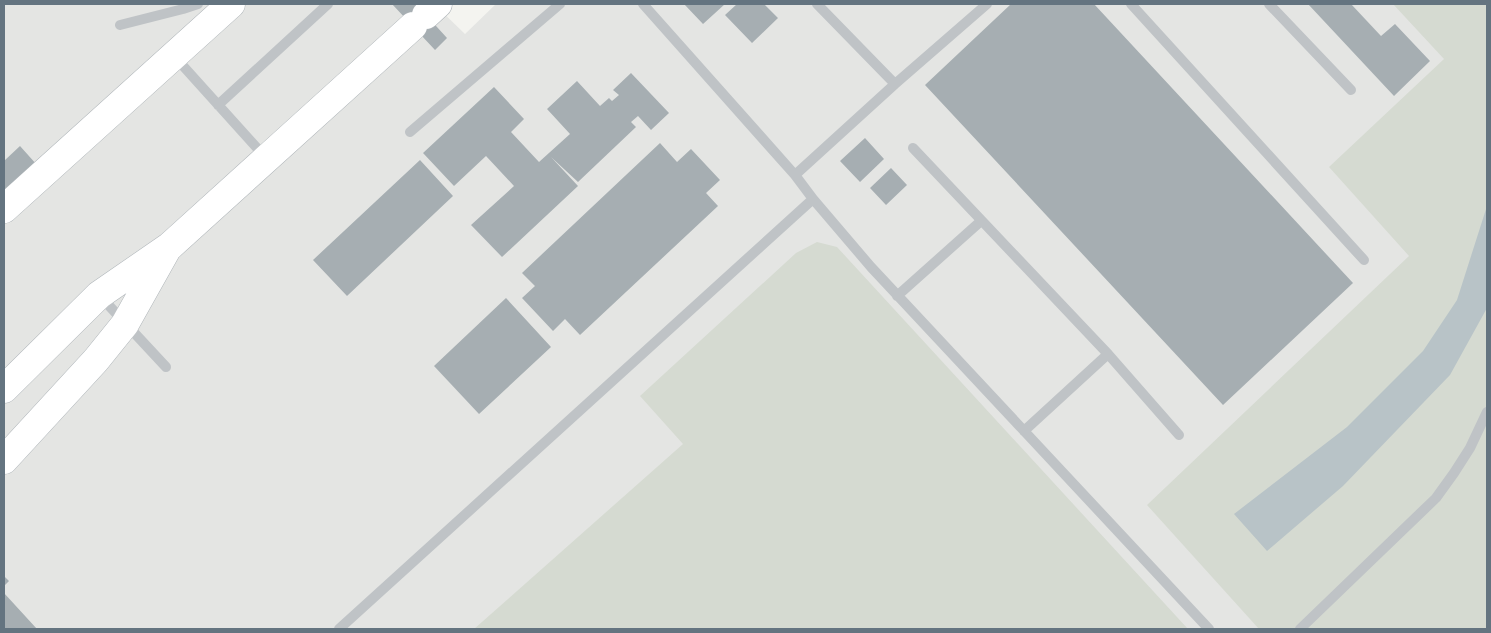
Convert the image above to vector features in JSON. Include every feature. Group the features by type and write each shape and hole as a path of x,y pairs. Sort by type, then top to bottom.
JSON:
{"street":[{"path":"4,209 231,4"},
{"path":"4,388 99,295 170,246 426,15"},
{"path":"4,460 96,360 125,324 170,246"}],"lane":[{"path":"120,25 198,4"},
{"path":"218,104 328,4"},
{"path":"410,132 560,4"},
{"path":"643,4 795,175 813,199 897,296 1209,629"},
{"path":"817,4 895,84"},
{"path":"795,175 987,4"},
{"path":"1132,4 1364,260"},
{"path":"1269,4 1351,90"},
{"path":"174,56 266,158"},
{"path":"913,148 1108,354 1179,435"},
{"path":"339,629 813,199"},
{"path":"897,296 980,220"},
{"path":"99,295 166,367"},
{"path":"1024,431 1108,354"},
{"path":"1300,629 1436,498 1470,448 1487,412"}],"shaded area":[{"path":"4,4 434,4 465,34 496,4 1487,4 1487,629 4,629"},
{"path":"1393,4 1487,4 1487,629 1259,629 1147,505 1409,256 1329,167 1444,59"},
{"path":"1487,206 1487,308 1450,375 1343,486 1267,551 1234,514 1347,427 1423,351 1457,300"},
{"path":"817,242 837,247 1188,629 474,629 683,444 640,396 796,253"}],"building":[{"path":"392,4 416,4 447,38 435,50"},
{"path":"684,4 725,4 703,24"},
{"path":"737,4 764,4 778,18 752,43 725,15"},
{"path":"1011,4 1094,4 1353,283 1223,405 925,85"},
{"path":"1308,4 1351,4 1381,36 1395,24 1430,61 1394,96"},
{"path":"631,73 669,113 651,130 638,116 631,122 636,127 578,182 551,157 578,186 502,257 471,225 514,186 486,156 454,186 423,153 494,87 524,119 511,132 539,162 570,134 547,109 577,81 600,106 609,98 612,101 619,95 613,90"},
{"path":"865,138 884,159 860,182 840,161"},
{"path":"660,143 677,162 691,149 720,180 706,193 718,206 580,335 565,319 553,331 522,298 535,286 522,273"},
{"path":"20,146 37,165 4,195 4,161"},
{"path":"420,160 453,196 347,296 313,260"},
{"path":"891,168 907,185 886,205 870,188"},
{"path":"506,298 551,347 479,414 434,366"},
{"path":"4,576 9,581 4,586"},
{"path":"4,593 37,629 4,629"}]}
